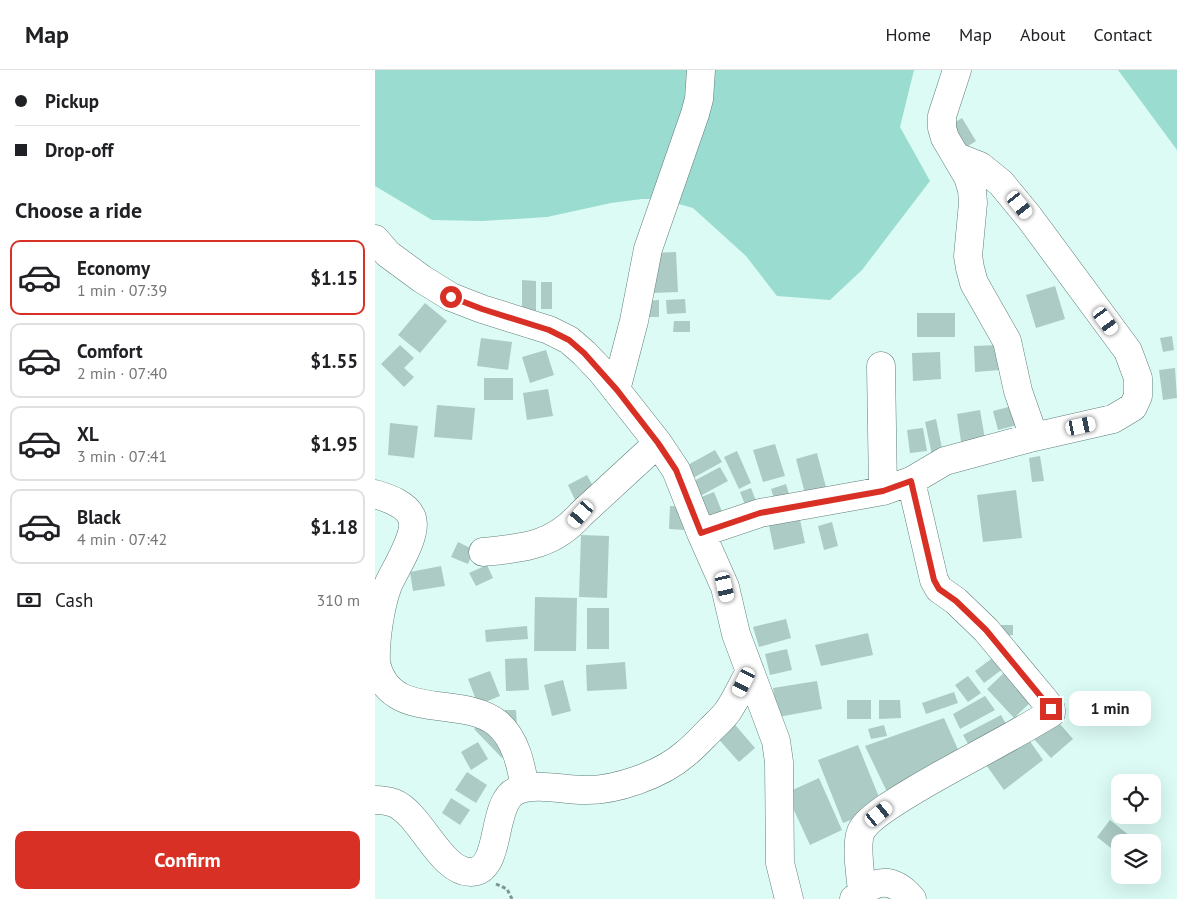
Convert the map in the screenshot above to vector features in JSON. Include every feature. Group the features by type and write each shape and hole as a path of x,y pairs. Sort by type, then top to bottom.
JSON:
{"street":[{"path":"617,390 634,321 648,249 695,114 699,99 701,70"},
{"path":"946,70 947,97"},
{"path":"957,70 942,116 942,128 945,138 968,177 972,190 969,268 975,283 1007,341 1018,391 1034,437"},
{"path":"701,533 760,513 883,491 911,481 945,461 1034,437 1113,419 1133,406 1138,396 1138,378 1128,351 1007,189 980,166 957,157"},
{"path":"375,239 388,254 451,297 549,330 569,340 584,353 617,390 658,443 676,470 725,587 736,634 776,741 780,772 780,863 789,899"},
{"path":"881,366 883,491"},
{"path":"483,552 518,548 549,540 572,525 581,514 658,443"},
{"path":"858,896 859,843 862,829 867,824 891,804 1051,713 1051,709 1046,702 986,630 956,601 939,589 934,580 911,481"},
{"path":"375,494 397,503 408,512 413,520 412,531 388,585 377,628 376,663 381,676 389,688 400,698 412,703 468,709 483,714 498,724 513,744 519,758 525,788"},
{"path":"375,800 400,806 415,820 437,850 448,861 463,871 470,872 481,869 493,850 502,808 507,798 515,791 525,788 585,790 613,788 649,775 684,755 721,718 731,706 750,671"},
{"path":"858,896 877,883 885,882 895,885 906,892 912,899"}],"green space":[{"path":"375,70 914,70 900,127 930,181 862,270 830,300 777,296 746,256 693,208 661,199 642,199 611,203 547,217 482,221 432,220 375,186"},
{"path":"1118,70 1177,70 1177,150"}],"building":[{"path":"962,118 976,141 960,151 946,128"},
{"path":"676,252 678,292 653,293 651,253"},
{"path":"522,280 536,281 536,314 522,314"},
{"path":"541,282 552,282 552,309 541,309"},
{"path":"1055,286 1065,319 1036,328 1026,295"},
{"path":"685,299 686,313 667,314 666,300"},
{"path":"659,300 659,317 645,317 644,301"},
{"path":"425,303 447,321 420,353 398,335"},
{"path":"917,313 955,313 955,337 917,337"},
{"path":"674,321 690,321 690,332 673,332"},
{"path":"1172,336 1174,350 1163,352 1160,338"},
{"path":"481,338 512,342 508,370 477,366"},
{"path":"400,345 414,358 404,368 414,377 404,387 381,364"},
{"path":"998,345 1000,370 975,372 974,346"},
{"path":"546,350 554,375 530,383 522,357"},
{"path":"940,352 941,379 913,381 912,353"},
{"path":"1175,368 1177,398 1163,400 1159,370"},
{"path":"484,378 513,378 513,400 484,400"},
{"path":"548,389 553,416 527,420 523,393"},
{"path":"437,405 475,408 472,440 434,437"},
{"path":"1012,406 1017,425 998,430 993,411"},
{"path":"980,410 986,445 962,448 957,414"},
{"path":"936,419 943,453 932,455 925,422"},
{"path":"390,423 418,426 414,458 388,455"},
{"path":"923,428 927,451 910,453 907,430"},
{"path":"775,444 785,476 763,482 753,450"},
{"path":"715,450 722,462 693,478 686,466"},
{"path":"737,451 751,483 739,489 724,457"},
{"path":"817,453 828,495 807,501 796,459"},
{"path":"1040,456 1044,481 1032,482 1029,458"},
{"path":"720,467 728,481 700,496 692,482"},
{"path":"587,475 595,490 575,500 568,485"},
{"path":"786,484 790,498 775,502 771,489"},
{"path":"751,488 758,506 747,510 740,492"},
{"path":"1016,490 1022,538 983,542 977,495"},
{"path":"714,492 723,514 709,520 699,498"},
{"path":"670,506 686,507 685,530 669,529"},
{"path":"799,515 805,543 774,550 768,521"},
{"path":"832,522 838,546 824,550 818,526"},
{"path":"581,535 609,536 607,598 579,597"},
{"path":"458,542 474,550 468,564 451,557"},
{"path":"487,565 493,578 476,586 469,573"},
{"path":"441,566 445,586 413,591 410,572"},
{"path":"535,597 577,598 576,651 534,651"},
{"path":"587,608 609,608 609,649 587,649"},
{"path":"786,619 791,638 759,647 753,627"},
{"path":"999,625 1013,625 1013,635 999,636"},
{"path":"527,626 528,639 486,642 485,630"},
{"path":"868,633 873,655 821,666 815,645"},
{"path":"787,649 792,670 770,675 765,654"},
{"path":"995,656 1004,668 984,683 975,671"},
{"path":"527,658 529,690 506,691 505,659"},
{"path":"625,662 627,689 587,691 586,665"},
{"path":"1007,670 1034,699 1014,718 987,689"},
{"path":"490,671 500,696 478,705 468,679"},
{"path":"968,676 981,693 968,702 955,685"},
{"path":"563,680 571,711 552,716 544,685"},
{"path":"817,681 822,709 778,717 773,688"},
{"path":"954,692 958,703 926,714 922,703"},
{"path":"985,696 995,710 960,729 953,714"},
{"path":"847,700 871,700 871,719 847,719"},
{"path":"879,700 900,700 901,718 879,719"},
{"path":"505,710 516,710 517,726 506,727"},
{"path":"1001,715 1009,729 971,749 963,735"},
{"path":"1054,717 1073,739 1051,758 1032,737"},
{"path":"944,718 960,754 889,796 865,746"},
{"path":"731,720 755,748 739,762 714,734"},
{"path":"482,722 510,751 502,758 474,729"},
{"path":"884,725 887,736 871,739 868,729"},
{"path":"1025,734 1043,760 1004,790 984,762"},
{"path":"478,742 488,759 471,770 461,752"},
{"path":"858,745 883,807 843,823 818,760"},
{"path":"467,772 487,785 476,803 455,790"},
{"path":"819,778 842,830 810,845 786,793"},
{"path":"451,798 470,810 460,825 442,813"},
{"path":"1110,820 1111,824 1115,824 1128,834 1111,834 1111,848 1097,837"}],"route":[{"path":"451,297 549,330 569,340 584,353 617,390 658,443 676,470 701,533 760,513 883,491 911,481 934,580 939,589 956,601 986,630 1051,709"}]}
